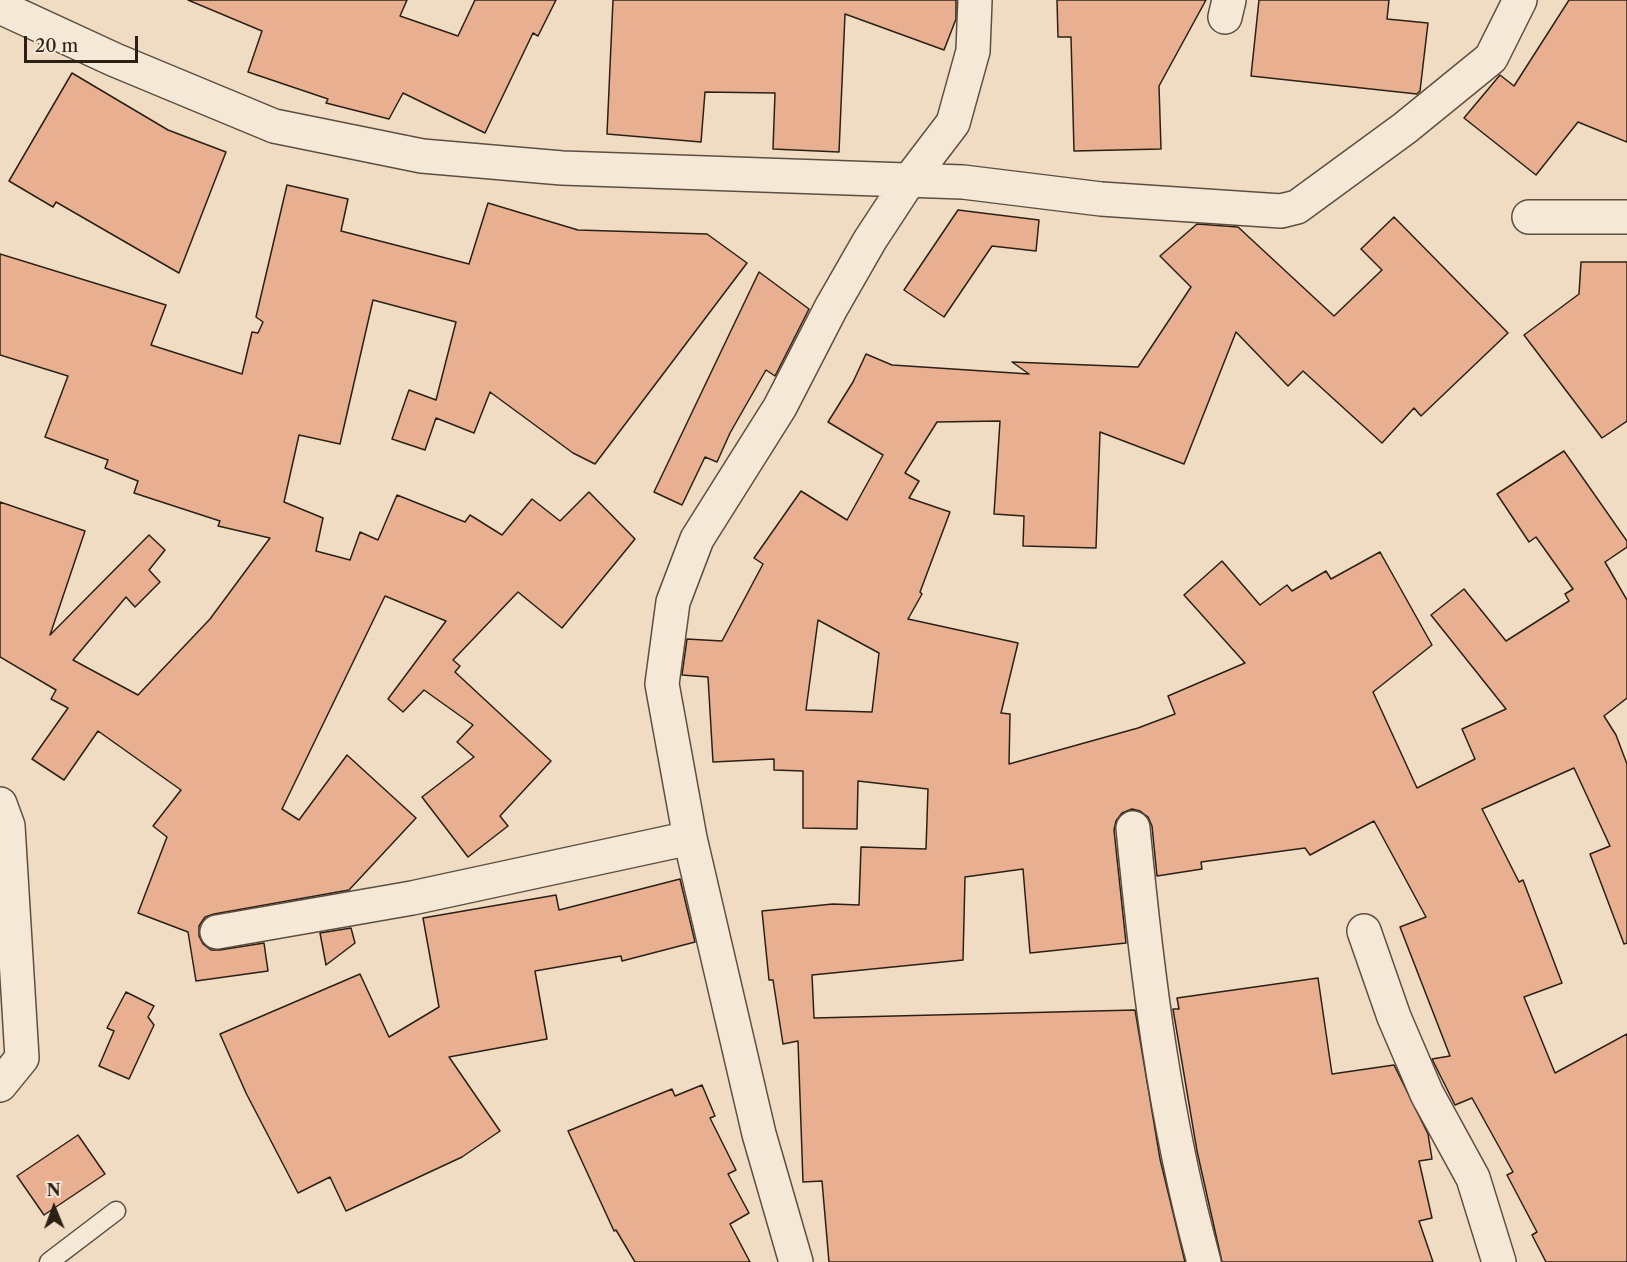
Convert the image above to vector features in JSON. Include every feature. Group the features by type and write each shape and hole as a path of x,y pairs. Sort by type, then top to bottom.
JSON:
{"street":[{"path":"796,1262 759,1134 690,838 662,684 673,602 697,539 780,407 831,308 908,182 954,123 973,51 975,0"},
{"path":"0,7 115,60 273,126 422,156 562,168 976,184 1101,199 1281,211 1297,207 1406,128 1491,58 1520,0"},
{"path":"1529,217 1627,218"},
{"path":"0,804 8,826 22,1058 0,1086"},
{"path":"1133,828 1145,950 1162,1075 1188,1204 1204,1262"},
{"path":"217,932 412,898 690,838"},
{"path":"1364,931 1394,1017 1423,1083 1473,1178 1499,1262"}],"lane":[{"path":"49,1262 116,1212"}],"building":[{"path":"188,0 407,0 400,16 458,36 475,0 556,0 538,36 533,33 485,133 403,93 389,119 326,103 328,99 248,72 262,31"},
{"path":"613,0 956,0 956,19 944,50 845,14 839,152 773,149 775,93 705,92 701,142 607,134"},
{"path":"1057,0 1206,0 1159,86 1161,149 1074,151 1071,37 1058,37"},
{"path":"1259,0 1389,0 1387,19 1428,23 1420,91 1417,94 1251,76"},
{"path":"1569,0 1627,0 1627,142 1578,122 1536,175 1464,118 1500,75 1514,86"},
{"path":"72,73 168,130 226,152 179,273 56,202 53,207 9,181"},
{"path":"287,185 348,199 341,231 469,264 488,203 578,230 707,234 747,263 595,464 573,453 490,392 474,433 436,418 425,450 392,439 409,390 436,400 456,322 373,300 340,444 299,435 284,502 323,518 316,551 350,560 360,532 378,540 397,495 465,522 470,515 502,535 532,499 560,521 589,492 635,539 562,628 518,592 453,660 460,666 455,672 551,761 500,816 508,826 468,857 422,797 474,757 457,742 473,725 424,690 403,712 388,699 446,621 385,596 282,809 299,820 347,755 416,818 349,890 205,917 199,926 199,936 203,944 211,950 220,950 264,943 268,971 196,981 188,932 138,913 167,837 153,826 181,790 98,731 64,780 32,759 68,708 51,699 56,690 0,657 0,502 85,531 50,635 149,535 165,550 149,570 160,582 135,607 126,597 73,660 138,695 210,619 270,538 218,526 220,521 134,493 138,481 105,468 108,460 45,437 68,376 0,355 0,254 166,305 151,345 242,374 252,332 258,333 263,322 256,317"},
{"path":"958,210 1039,220 1036,251 992,246 944,317 904,290"},
{"path":"1394,217 1508,333 1421,416 1414,408 1382,443 1303,371 1288,386 1236,332 1184,464 1100,432 1096,548 1023,546 1024,516 994,514 1000,421 937,422 905,473 919,481 909,498 950,512 920,592 922,594 908,619 1018,643 1001,713 1010,714 1009,764 1138,728 1175,714 1168,696 1245,663 1184,595 1222,561 1260,605 1287,585 1292,591 1326,571 1331,579 1380,552 1432,645 1373,692 1417,788 1475,759 1462,729 1506,709 1431,615 1464,589 1506,641 1569,601 1565,594 1573,589 1536,537 1529,542 1497,494 1564,451 1627,541 1627,547 1605,562 1627,600 1627,698 1604,716 1616,735 1627,764 1627,943 1624,944 1590,854 1610,846 1574,768 1482,809 1519,882 1523,880 1562,983 1524,997 1555,1073 1627,1034 1627,1262 1546,1262 1532,1235 1537,1232 1507,1175 1513,1172 1472,1098 1455,1105 1432,1059 1450,1056 1400,927 1426,917 1374,821 1310,855 1305,848 1201,862 1202,869 1157,876 1152,826 1148,817 1132,809 1122,813 1116,821 1114,830 1126,943 1030,953 1023,869 965,877 963,960 812,975 814,1018 1135,1010 1160,1159 1185,1262 829,1262 822,1181 803,1182 798,1041 783,1044 773,980 769,980 762,911 833,904 859,905 861,847 926,849 928,789 858,781 857,829 803,828 803,771 774,770 774,759 713,762 708,677 682,675 687,639 722,641 763,564 754,558 801,491 847,520 883,455 828,422 853,382 866,354 892,365 1029,374 1012,362 1138,367 1191,287 1160,256 1197,224 1238,227 1334,316 1382,270 1361,249","holes":["818,620 879,653 872,712 806,710"]},
{"path":"1581,262 1627,262 1627,421 1602,438 1524,335 1579,294"},
{"path":"759,272 809,309 775,376 766,370 730,433 717,462 705,457 682,505 654,492"},
{"path":"680,879 695,942 622,961 621,956 535,971 547,1039 449,1057 500,1131 462,1157 346,1211 330,1177 298,1193 246,1093 220,1034 360,974 389,1037 439,1007 423,918 556,895 559,910"},
{"path":"351,928 355,943 326,965 320,933"},
{"path":"1318,978 1332,1074 1394,1065 1428,1134 1432,1159 1419,1161 1432,1218 1419,1221 1433,1262 1222,1262 1197,1151 1173,1009 1179,1009 1177,998"},
{"path":"126,992 154,1006 148,1017 154,1025 129,1079 99,1066 114,1031 107,1028"},
{"path":"702,1085 715,1116 710,1118 736,1170 728,1174 749,1213 730,1224 750,1262 635,1262 616,1230 614,1231 568,1131 672,1089 675,1096"},
{"path":"78,1135 105,1174 44,1215 17,1176"}]}
